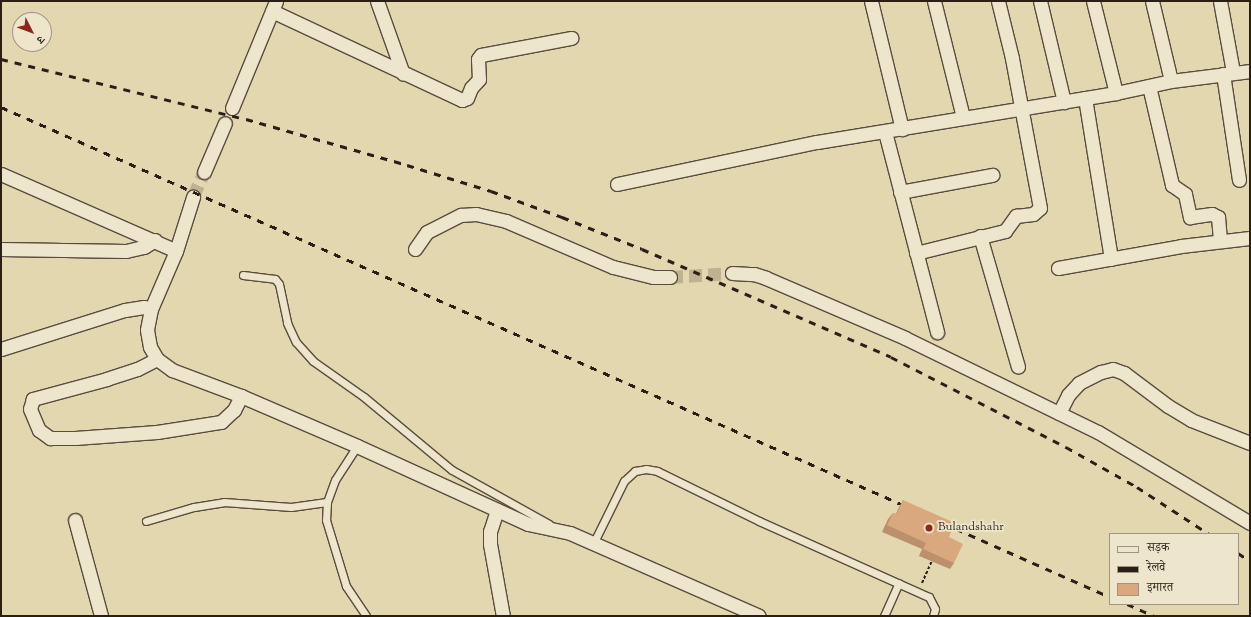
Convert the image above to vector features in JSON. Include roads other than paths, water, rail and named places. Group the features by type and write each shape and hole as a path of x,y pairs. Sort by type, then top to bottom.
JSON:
{"street":[{"path":"377,1 403,74"},
{"path":"870,1 902,129"},
{"path":"934,1 963,117"},
{"path":"916,253 1005,231 1016,216 1033,214 1040,208 1022,108 998,1"},
{"path":"1040,1 1064,102"},
{"path":"1093,1 1116,93"},
{"path":"1152,1 1171,81"},
{"path":"1220,1 1239,180"},
{"path":"232,108 274,6 403,74 465,100 479,80 478,59 481,55 571,38"},
{"path":"617,184 816,142 885,132 963,117 1064,102 1171,81 1250,70"},
{"path":"1149,86 1172,185 1185,194 1190,217 1212,214 1218,217 1220,240"},
{"path":"1085,98 1111,259"},
{"path":"204,172 225,123"},
{"path":"885,132 937,332"},
{"path":"1,174 166,246"},
{"path":"900,192 992,175"},
{"path":"193,197 166,246 151,309 147,330 150,347 157,360 172,370 241,396 357,446 539,528 560,530 594,542 759,616"},
{"path":"415,248 419,240 433,228 461,215 476,214 506,221 612,267 653,277 670,277"},
{"path":"980,236 1018,367"},
{"path":"1058,268 1220,240 1250,238"},
{"path":"1,249 126,251 144,247 166,246"},
{"path":"732,273 754,274 905,338 1098,432 1250,523"},
{"path":"1,349 125,310 144,307 151,309"},
{"path":"157,360 107,379 33,398 30,409 39,430 50,438 83,438 157,432 221,422 234,410 241,396"},
{"path":"1059,413 1068,395 1079,383 1101,372 1113,369 1124,373 1168,406 1192,420 1250,443"},
{"path":"497,510 490,531 490,544 503,616"},
{"path":"75,520 101,616"}],"lane":[{"path":"243,275 275,279 279,284 287,323 296,342 313,361 364,397 452,470 560,530"},
{"path":"357,446 335,480 326,502 326,520 338,564 346,586 366,616"},
{"path":"594,542 624,481 635,471 646,469 657,471 739,512 929,597 935,609 933,616"},
{"path":"146,521 194,507 224,502 291,507 326,502"},
{"path":"884,616 899,583"}],"tunnel":[{"path":"193,197 204,172"},
{"path":"670,277 732,273"}],"railway":[{"path":"1,59 246,119 407,165 491,191 562,217 642,249 891,357 1066,447 1137,487 1207,533"},
{"path":"1,107 910,508"},
{"path":"943,523 1109,597"},
{"path":"1239,554 1250,561"},
{"path":"1129,605 1154,616"}],"place":[{"name":"Bulandshahr","path":"929,528"}]}
